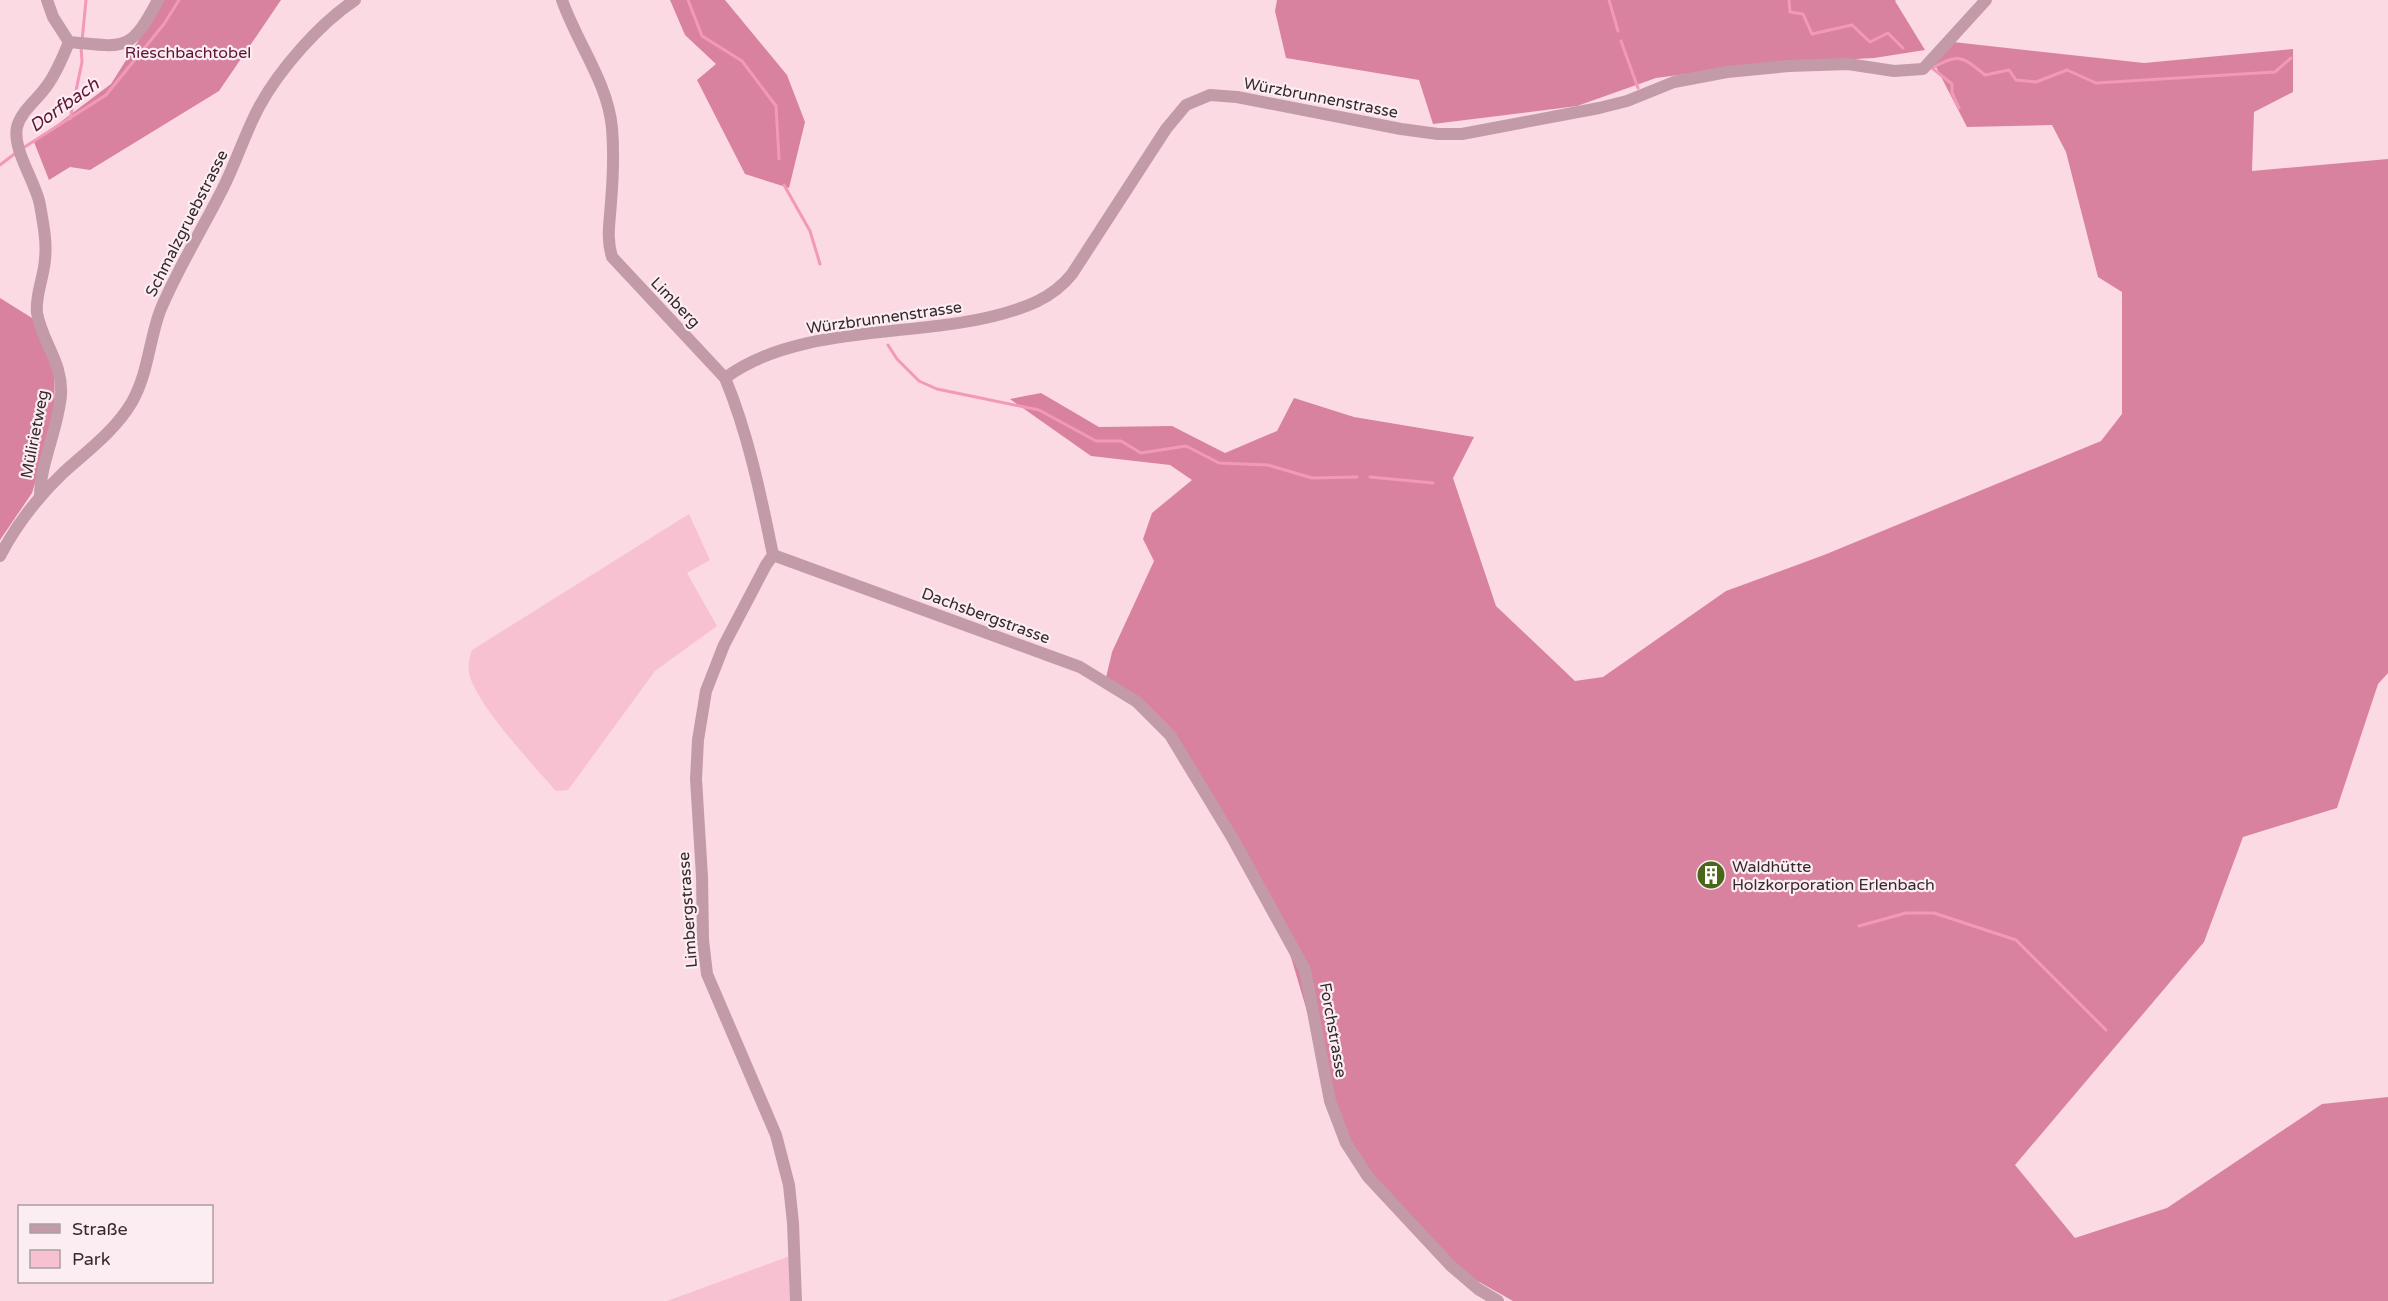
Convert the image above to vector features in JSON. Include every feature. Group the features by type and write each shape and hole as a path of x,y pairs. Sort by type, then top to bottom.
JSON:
{"street":[{"path":"47,0 53,17 78,43 113,45 128,42 138,35 158,0"},
{"name":"Schmalzgruebstrasse","path":"0,555 8,539 40,497 114,427 132,402 144,375 156,324 170,287 233,169 258,108 274,84 309,41 342,9 355,0"},
{"name":"Limberg","path":"562,0 605,97 612,127 612,200 608,231 612,257 725,378 733,396 756,478 773,555"},
{"name":"Würzbrunnenstrasse","path":"725,378 735,370 788,347 832,339 963,324 1009,312 1050,296 1072,274 1166,129 1186,105 1210,95 1237,97 1401,129 1438,134 1462,134 1599,108 1627,101 1674,82 1727,72 1789,66 1848,64 1894,71 1923,69 1986,0"},
{"name":"Mülirietweg","path":"40,497 40,487 61,393 58,365 39,321 37,310 45,259 45,240 40,201 23,159 18,141 18,126 23,115 47,87 78,43"},
{"name":"Limbergstrasse","path":"773,555 724,645 706,692 698,740 696,779 703,940 707,974 776,1135 789,1185 796,1301"},
{"name":"Dachsbergstrasse","path":"773,555 1080,667 1137,702 1170,735"},
{"name":"Forchstrasse","path":"1170,735 1233,839 1305,970 1330,1101 1346,1143 1368,1177 1451,1266 1478,1289 1498,1301"}],"green space":[{"name":"Rieschbachtobel","path":"164,0 281,0 219,91 90,170 70,167 49,180 34,142 111,84"},
{"path":"670,0 725,0 787,75 805,122 789,188 745,174 697,80 716,64 685,35"},
{"path":"1277,0 1896,0 1925,50 1874,58 1762,64 1656,78 1577,106 1433,124 1419,80 1286,58 1275,11"},
{"path":"1953,42 2144,63 2293,49 2293,92 2254,112 2252,171 2388,159 2388,673 2378,684 2337,808 2243,837 2204,942 2015,1165 2075,1238 2167,1208 2322,1104 2388,1097 2388,1301 1513,1301 1451,1266 1346,1143 1285,937 1170,735 1105,682 1112,652 1154,561 1143,539 1152,513 1192,480 1170,465 1091,456 1010,399 1041,393 1099,427 1172,426 1225,453 1277,431 1294,398 1354,417 1474,437 1453,478 1496,606 1575,681 1603,677 1726,591 1824,555 2101,441 2122,414 2122,292 2098,277 2066,152 2052,125 1967,127 1934,63"},
{"path":"0,298 32,318 54,359 55,416 32,493 0,540"},
{"path":"689,514 710,560 687,573 717,626 655,671 568,790 556,791 506,734 482,701 469,673 472,650"},
{"path":"790,1256 792,1301 667,1301"}],"waterway":[{"path":"82,41 86,0"},
{"name":"Dorfbach","path":"23,148 106,95 164,24 179,0"},
{"path":"688,0 702,36 742,61 776,106 779,159"},
{"path":"1609,0 1618,31"},
{"path":"1789,0 1790,12 1803,14 1812,34 1852,25 1870,42 1888,33 1903,48"},
{"path":"1621,41 1638,88"},
{"path":"70,119 82,62 81,47"},
{"path":"1959,108 1952,93 1952,84 1932,68 1948,60 1965,60 1985,75 2009,70 2016,80 2036,82 2067,70 2096,83 2275,72 2291,58"},
{"name":"Dorfbach","path":"0,165 17,152"},
{"path":"784,185 810,231 820,264"},
{"path":"888,345 897,359 919,381 937,389 1039,410 1096,441 1121,441 1141,453 1186,446 1219,463 1268,465 1312,478 1357,477"},
{"path":"1370,477 1433,483"},
{"path":"1859,926 1906,913 1934,913 2016,940 2106,1030"}],"place":[{"name":"Waldhütte Holzkorporation Erlenbach","path":"1711,875"}]}
